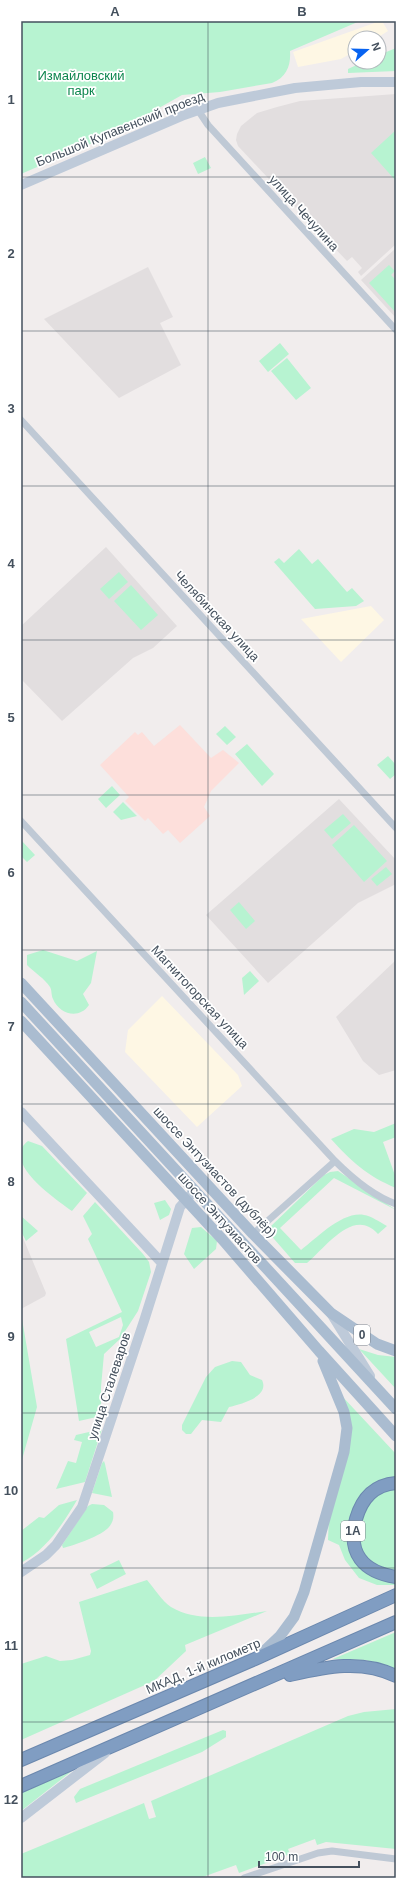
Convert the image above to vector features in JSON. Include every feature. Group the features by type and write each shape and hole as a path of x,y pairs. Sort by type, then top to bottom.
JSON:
{"highway":[{"name":"1A","path":"396,1483 378,1488 363,1502 357,1514 352,1540 359,1558 365,1564 374,1571 396,1577"},
{"name":"МКАД, 1-й километр","path":"21,1758 41,1751 255,1659 396,1596"},
{"path":"21,1786 396,1622"},
{"path":"260,1682 330,1666 361,1666 386,1671 396,1676"}],"main road":[{"name":"Большой Купавенский проезд","path":"21,185 198,110 240,98 295,88 361,82 396,82"},
{"name":"шоссе Энтузиастов (дублёр)","path":"21,982 253,1234 331,1313 377,1388"},
{"name":"шоссе Энтузиастов","path":"21,1002 396,1409"},
{"name":"шоссе Энтузиастов","path":"21,1022 222,1239 319,1351 396,1436"},
{"path":"21,1112 162,1263"},
{"name":"улица Сталеваров","path":"21,1572 46,1555 56,1545 82,1507 144,1322 180,1207 195,1190"},
{"name":"0","path":"331,1313 377,1344 396,1351"},
{"path":"255,1659 280,1636 294,1617 304,1592 344,1452 347,1428 344,1412 319,1351"},
{"path":"21,1818 115,1745"}],"street":[{"name":"улица Чечулина","path":"198,110 208,125 396,330"},
{"name":"Челябинская улица","path":"21,420 396,828"},
{"name":"Магнитогорская улица","path":"21,821 335,1161 365,1186 387,1201 396,1204"},
{"path":"253,1234 335,1161"},
{"path":"244,1878 318,1853 332,1851 396,1859"}],"shaded area":[{"path":"382,21 388,31 387,30 355,30"},
{"path":"347,33 347,56 341,59 298,67 293,52"},
{"path":"396,94 396,244 361,276 358,272 362,268 352,257 347,261 305,217 310,211 302,203 296,208 238,146 236,140 237,134 241,126 257,113 300,101"},
{"path":"396,248 396,318 361,280"},
{"path":"148,267 173,317 160,323 181,365 119,398 44,319"},
{"path":"106,547 177,626 153,648 133,658 62,721 21,679 21,626"},
{"path":"371,606 384,620 341,662 301,619"},
{"path":"180,725 211,758 223,750 239,763 211,791 204,807 210,816 180,843 168,830 163,834 148,818 145,821 125,801 129,797 100,765 135,732 138,735 142,732 154,746"},
{"path":"339,799 396,860 396,884 358,903 268,983 206,915"},
{"path":"396,960 396,1070 379,1075 363,1061 336,1017"},
{"path":"162,996 238,1075 242,1086 197,1127 125,1052 128,1030"},
{"path":"21,1233 46,1293 45,1296 21,1309"}],"green space":[{"name":"Измайловский парк","path":"21,21 360,21 290,51 289,66 285,74 272,83 220,92 182,95 111,135 21,174"},
{"path":"396,48 396,71 348,73 348,70 387,70 387,52"},
{"path":"396,130 396,181 371,153"},
{"path":"205,157 211,168 198,174 193,163"},
{"path":"389,265 395,271 391,275 396,280 396,313 369,283"},
{"path":"280,343 289,354 268,372 259,361"},
{"path":"287,358 311,388 296,400 271,371"},
{"path":"299,549 312,564 318,559 347,592 352,588 364,601 356,606 315,609 274,562 279,558 284,563"},
{"path":"119,572 128,582 109,599 100,589"},
{"path":"131,585 158,615 141,630 114,601"},
{"path":"225,726 236,737 227,745 216,734"},
{"path":"247,744 274,774 262,786 235,754"},
{"path":"388,756 396,765 396,774 390,779 377,765"},
{"path":"112,786 120,795 106,808 98,799"},
{"path":"123,802 137,816 121,820 113,812"},
{"path":"343,814 351,823 332,839 324,830"},
{"path":"354,825 387,861 364,882 332,845"},
{"path":"21,840 35,855 27,862 21,856"},
{"path":"386,867 392,874 377,886 371,879"},
{"path":"239,902 255,921 246,929 230,910"},
{"path":"43,950 77,961 97,951 91,983 83,994 89,1005 85,1010 75,1014 64,1011 60,1008 53,999 51,988 48,984 27,965 27,955"},
{"path":"250,971 259,981 244,995 242,978"},
{"path":"396,1123 396,1137 383,1142 396,1178 396,1188 376,1178 360,1167 331,1139 354,1129 374,1132"},
{"path":"28,1141 42,1146 87,1193 72,1211 44,1190 26,1169 21,1159 21,1150"},
{"path":"338,1171 396,1210 334,1178 280,1228 301,1250 338,1221 347,1217 364,1215 387,1226 378,1234 369,1227 360,1225 350,1227 332,1239 307,1263 295,1263 268,1232 269,1228 324,1175 330,1172"},
{"path":"165,1200 171,1209 169,1215 160,1220 154,1203"},
{"path":"95,1202 143,1254 149,1262 151,1272 138,1311 120,1339 104,1354 101,1387 101,1416 79,1421 66,1339 122,1312 88,1239 92,1234 83,1216","holes":["121,1317 123,1325 119,1337 96,1347 89,1332"]},
{"path":"21,1216 38,1231 26,1241 21,1231"},
{"path":"201,1227 217,1241 216,1249 194,1269 184,1254 192,1228"},
{"path":"21,1319 37,1407 21,1463"},
{"path":"359,1349 378,1355 396,1357 396,1389"},
{"path":"232,1361 241,1362 250,1375 262,1380 262,1391 247,1402 229,1407 221,1422 202,1420 191,1434 186,1434 182,1430 182,1425 206,1377 215,1367"},
{"path":"341,1395 396,1454 396,1480 372,1487 351,1550 396,1580 396,1585 377,1585 359,1578 345,1560 339,1545 328,1540 329,1516 346,1452"},
{"path":"102,1429 85,1482 56,1489 68,1461 76,1463 82,1442 74,1440 76,1435"},
{"path":"104,1461 105,1464 112,1497 92,1493"},
{"path":"396,1486 396,1573 386,1571 361,1555 356,1533 370,1497"},
{"path":"77,1500 60,1527 46,1544 39,1551 21,1563 21,1531 39,1517 44,1518 59,1505"},
{"path":"92,1504 104,1505 113,1512 113,1520 110,1525 106,1530 94,1537 63,1548 62,1545 88,1506"},
{"path":"119,1560 126,1574 97,1589 90,1574"},
{"path":"147,1580 161,1598 171,1607 182,1612 206,1617 218,1617 267,1611 185,1645 186,1651 154,1681 21,1740 21,1664 46,1656 60,1661 72,1660 90,1655 91,1651 79,1602"},
{"path":"396,1632 396,1671 366,1660 333,1659"},
{"path":"396,1709 396,1849 326,1842 317,1845 315,1839 288,1849 290,1854 239,1873 236,1865 200,1878 21,1878 21,1854 144,1803 149,1819 156,1817 151,1801 348,1716 364,1712"},
{"path":"223,1730 226,1731 226,1737 202,1752 76,1803 74,1797 80,1789"},
{"path":"72,1771 21,1811 21,1793"}]}
